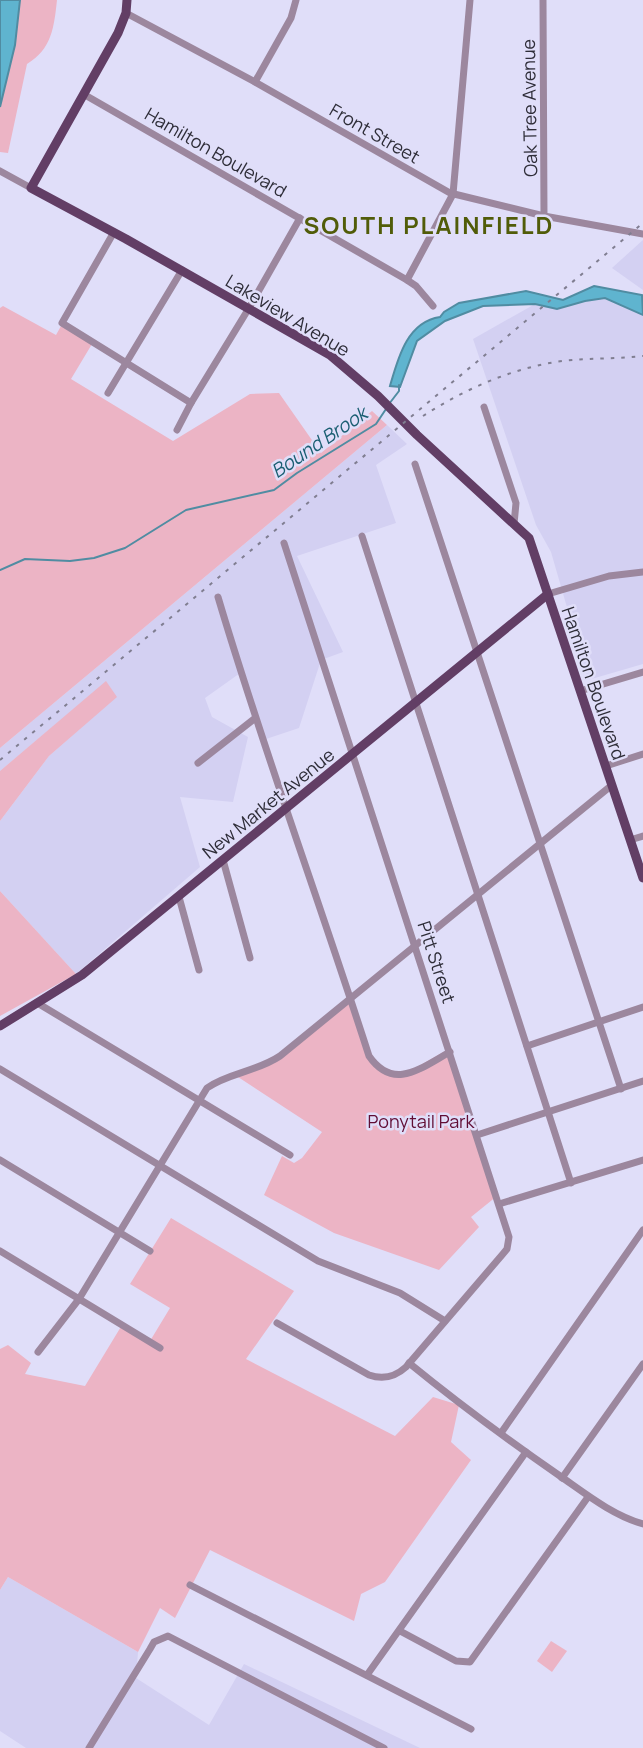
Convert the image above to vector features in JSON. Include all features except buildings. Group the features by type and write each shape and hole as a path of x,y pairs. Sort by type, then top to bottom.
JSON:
{"main road":[{"path":"31,188 118,33 126,13 127,0"},
{"name":"Lakeview Avenue","path":"31,188 330,355 378,396 529,538"},
{"name":"Hamilton Boulevard","path":"529,538 643,877"},
{"name":"New Market Avenue","path":"0,1026 82,975 548,594"}],"street":[{"path":"255,82 291,18 296,0"},
{"path":"407,280 453,194 470,0"},
{"name":"Oak Tree Avenue","path":"543,0 544,216"},
{"name":"Front Street","path":"126,13 255,82 453,194 544,216 643,234"},
{"name":"Hamilton Boulevard","path":"85,95 407,280 416,286 433,306"},
{"path":"0,171 31,188"},
{"path":"177,430 300,218"},
{"path":"114,232 61,323 191,403"},
{"path":"108,393 182,270"},
{"path":"484,407 516,503 513,524"},
{"path":"415,464 621,1088"},
{"path":"362,536 571,1183"},
{"name":"Pitt Street","path":"284,543 509,1237 507,1249 409,1363"},
{"path":"548,594 609,576 643,572"},
{"path":"218,597 254,719 288,808 369,1056 380,1069 400,1075 414,1072 450,1052"},
{"path":"580,691 643,672"},
{"path":"198,763 254,719"},
{"path":"606,766 643,754"},
{"path":"38,1352 79,1299 207,1088 215,1082 256,1070 280,1056 612,785"},
{"path":"630,840 643,836"},
{"path":"223,860 250,958"},
{"path":"178,897 199,970"},
{"path":"39,1004 290,1155"},
{"path":"527,1046 643,1007"},
{"path":"0,1069 318,1261 400,1293 445,1321"},
{"path":"477,1135 643,1081"},
{"path":"0,1160 150,1251"},
{"path":"499,1204 643,1160"},
{"path":"501,1433 643,1230"},
{"path":"0,1251 160,1348"},
{"path":"278,1323 369,1375 388,1377 401,1371 409,1363 465,1409 588,1497 621,1516 643,1524"},
{"path":"562,1478 643,1364"},
{"path":"367,1675 526,1452"},
{"path":"400,1631 456,1661 470,1662 588,1497"},
{"path":"190,1585 471,1729"},
{"path":"89,1748 154,1642 168,1636 384,1748"}],"shaded area":[{"path":"0,0 20,0 15,45 0,107"},
{"path":"643,240 643,290 612,268"},
{"path":"594,286 642,295 643,315 605,298 557,309 535,304 483,306 445,321 417,341 400,387 390,386 401,353 412,334 419,326 440,317 459,303 526,291 563,300"},
{"path":"605,298 643,315 643,664 588,680 551,552 536,525 473,339 535,304 557,309"},
{"path":"387,425 407,444 376,465 396,523 297,556 343,652 321,660 299,728 266,739 243,671 205,698 212,717 248,737 233,802 180,797 200,867 76,974 0,891 0,821 49,756 116,697 106,682 0,771 0,748"},
{"path":"8,1577 138,1652 136,1678 209,1725 244,1664 420,1748 26,1748 0,1731 0,1590"}],"green space":[{"path":"0,0 57,0 53,28 47,44 27,64 8,153 0,152"},
{"path":"3,306 56,335 61,326 92,344 71,379 173,441 250,394 279,393 321,453 372,411 387,425 0,748 0,308"},
{"path":"106,681 117,697 49,756 0,821 0,771"},
{"path":"0,891 76,974 0,1016"},
{"name":"Ponytail Park","path":"350,999 373,1063 403,1075 447,1050 497,1196 471,1217 479,1227 439,1270 334,1233 264,1195 282,1156 294,1163 302,1158 322,1132 238,1077 292,1047"},
{"path":"171,1218 294,1291 246,1359 395,1436 433,1397 459,1405 451,1442 471,1460 385,1582 361,1594 354,1621 210,1550 175,1618 160,1608 138,1652 8,1577 0,1590 0,1349 8,1345 31,1363 25,1374 85,1386 122,1325 150,1341 170,1308 130,1284"},
{"path":"551,1641 567,1651 552,1672 537,1661"}],"waterway":[{"name":"Bound Brook","path":"389,404 399,391 399,385"},
{"name":"Bound Brook","path":"0,570 25,559 70,561 94,558 125,548 186,510 274,490 376,424 386,409"}],"railway":[{"path":"0,760 643,223"},
{"path":"423,416 472,389 507,374 543,364 643,356"}],"district":[{"name":"SOUTH PLAINFIELD","path":"429,224"}]}
